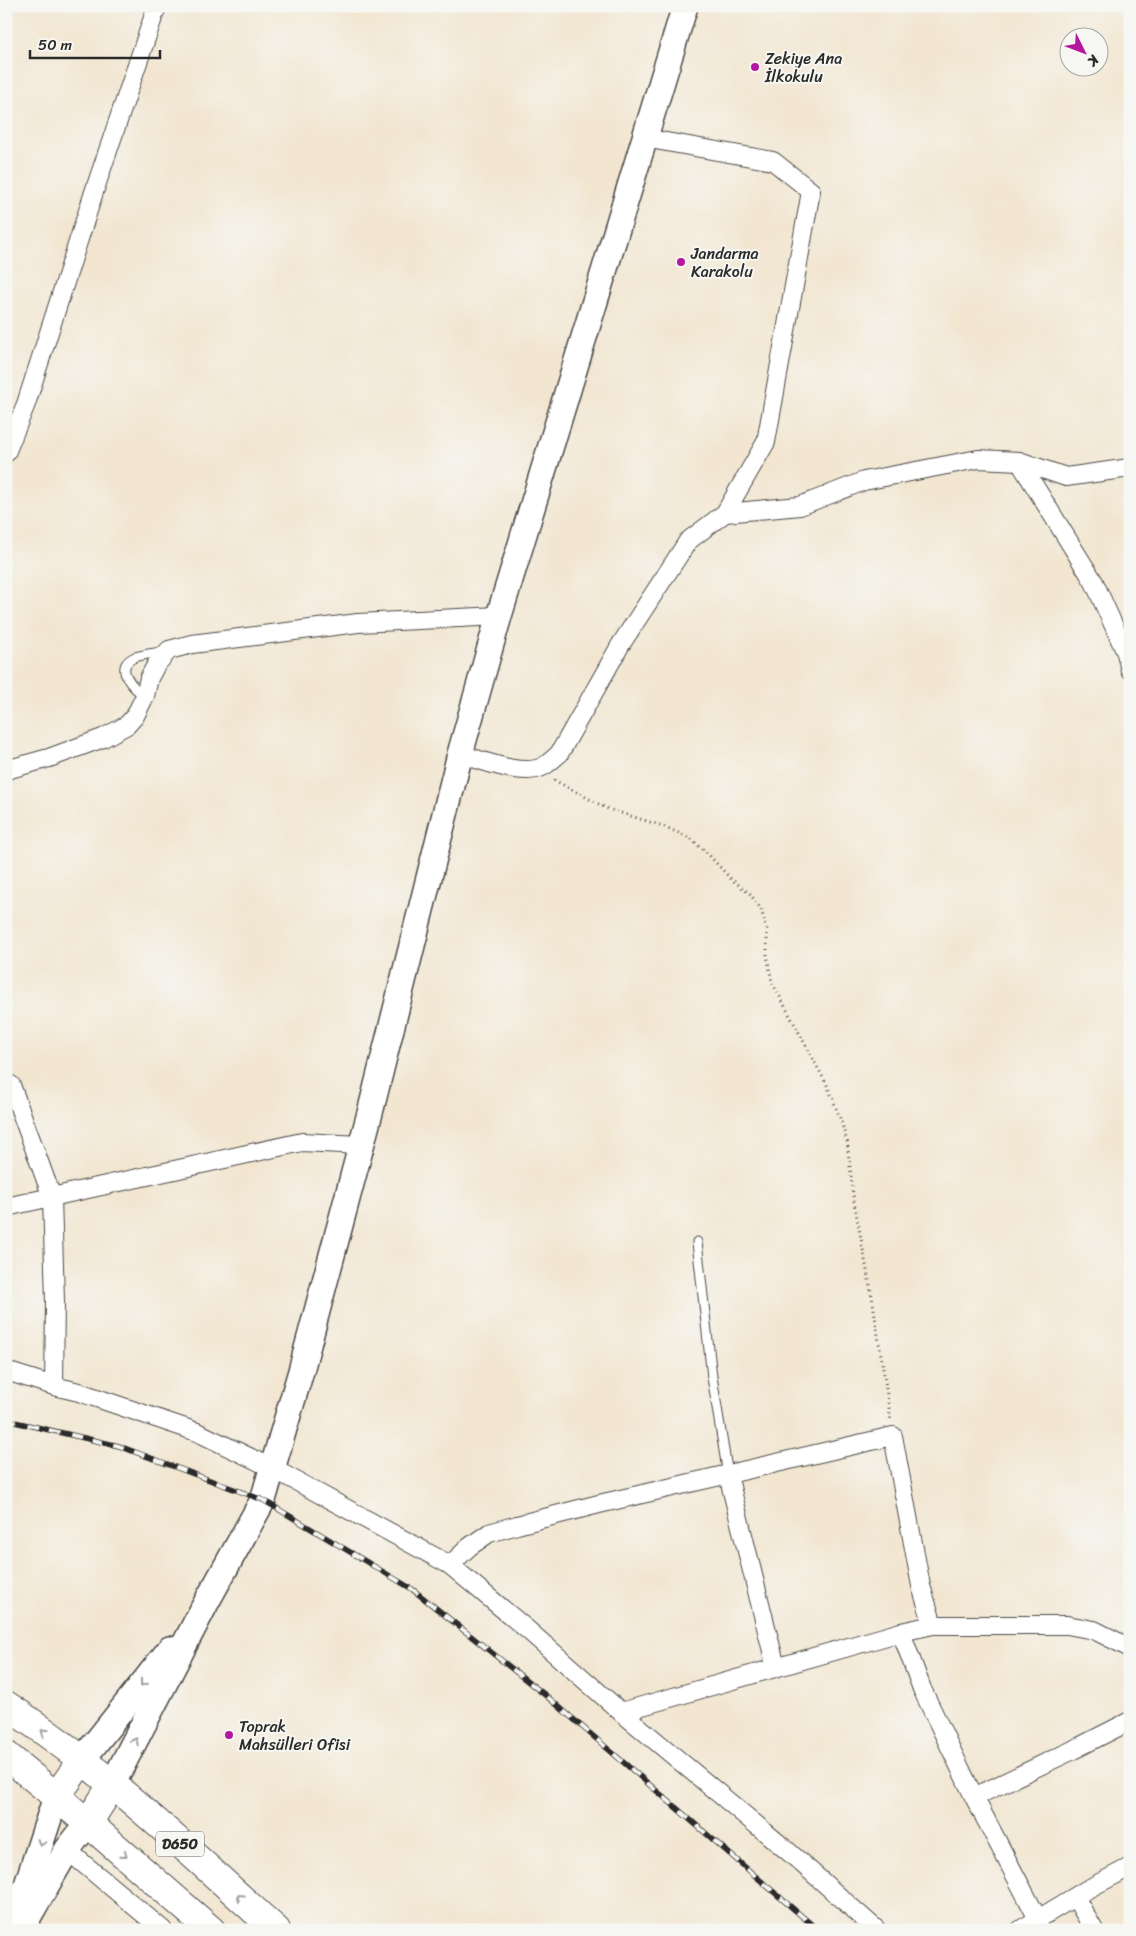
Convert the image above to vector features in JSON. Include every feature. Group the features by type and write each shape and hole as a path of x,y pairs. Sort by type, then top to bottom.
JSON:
{"highway":[{"name":"D650","path":"6,1705 82,1760 276,1930"},
{"name":"D650","path":"6,1755 88,1823 211,1930"},
{"path":"56,1797 82,1760"},
{"path":"88,1823 112,1785"}],"street":[{"path":"6,453 26,404 95,189 157,6"},
{"path":"112,1785 206,1603 263,1500 361,1145 460,754 499,616 684,6"},
{"path":"460,754 502,766 529,771 543,767 559,754 621,644 688,541 724,513 766,442 811,191 773,162 644,138"},
{"path":"724,513 800,506 864,481 978,459 1019,461 1066,477 1130,468"},
{"path":"1019,461 1094,582 1126,653 1130,670"},
{"path":"6,770 49,758 111,734 128,725 145,696 149,678 169,650 192,644 358,624 499,616"},
{"path":"11,1085 52,1197 55,1301 54,1386"},
{"path":"6,1207 185,1166 302,1142 361,1145"},
{"path":"6,1370 79,1392 196,1432 272,1468 450,1565 529,1631 620,1712 790,1853 877,1930"},
{"path":"450,1565 469,1547 488,1533 600,1504 893,1436 922,1586 933,1625"},
{"path":"728,1475 776,1667"},
{"path":"82,1760 206,1603"},
{"path":"620,1712 901,1632 933,1625 1067,1625 1094,1630 1130,1648"},
{"path":"901,1632 922,1689 974,1797 1038,1919"},
{"path":"974,1797 1130,1721"},
{"path":"15,1920 56,1797"},
{"path":"15,1920 88,1823"},
{"path":"66,1850 163,1930"},
{"path":"1020,1930 1074,1897 1130,1867"},
{"path":"1074,1897 1094,1930"}],"lane":[{"path":"145,696 130,683 124,672 125,667 133,658 169,650"},
{"path":"697,1242 712,1377 728,1475"}],"path":[{"path":"543,767 550,778 596,803 620,813 663,826 690,838 730,878 750,894 761,909 768,930 767,955 772,982 828,1087 847,1141 854,1202 872,1296 893,1436"}],"railway":[{"path":"6,1420 119,1446 263,1500 412,1589 550,1699 818,1930"}],"place":[{"name":"Zekiye Ana İlkokulu","path":"755,67"},
{"name":"Jandarma Karakolu","path":"681,262"},
{"name":"Toprak Mahsülleri Ofisi","path":"229,1735"}]}
